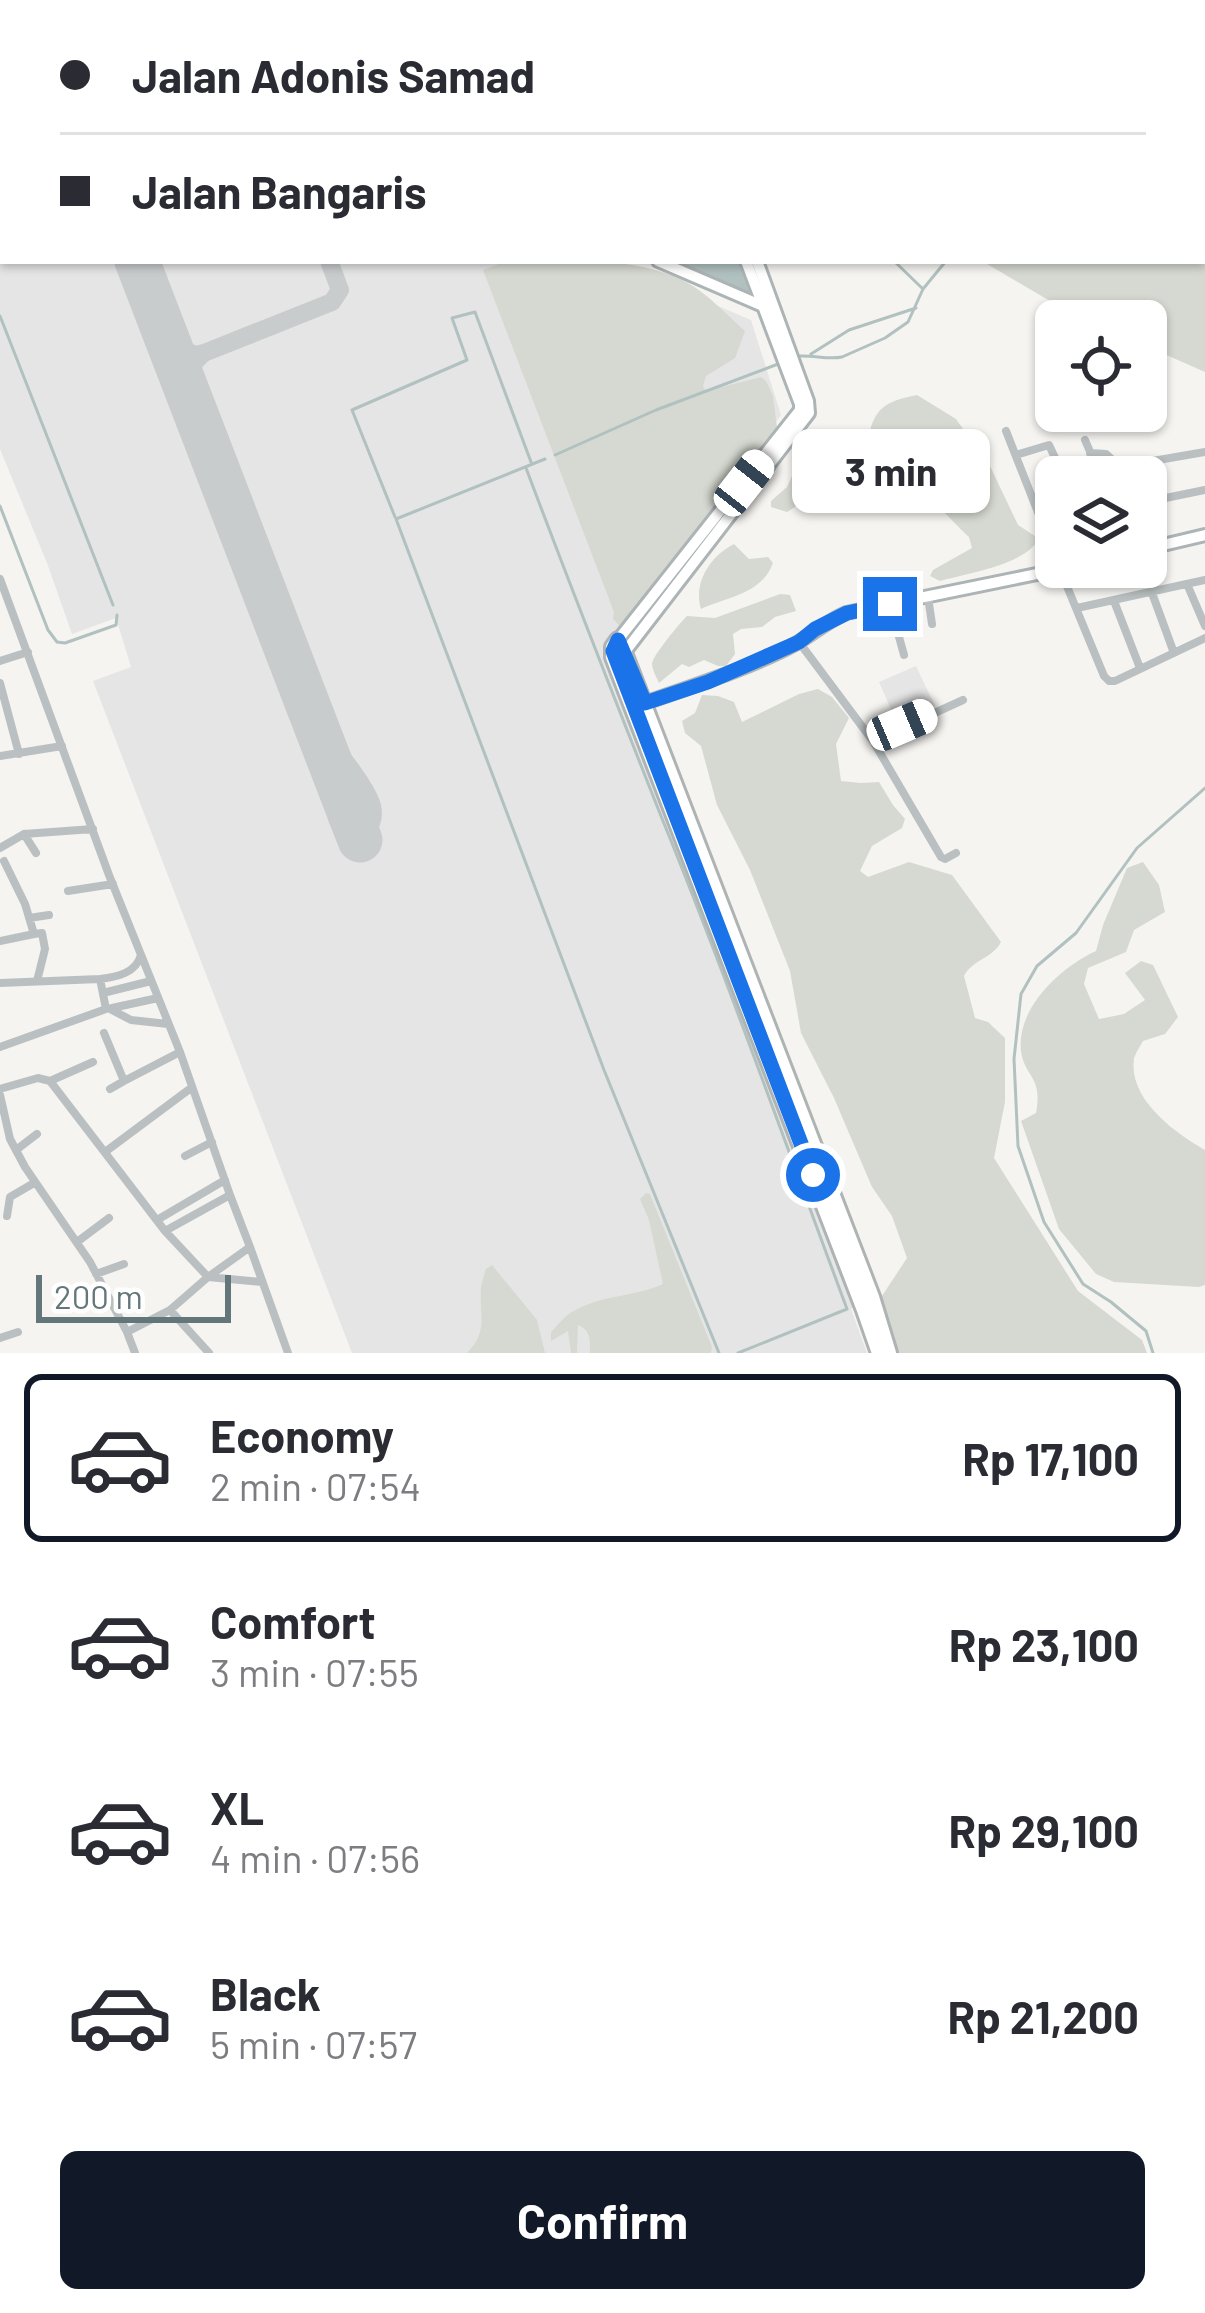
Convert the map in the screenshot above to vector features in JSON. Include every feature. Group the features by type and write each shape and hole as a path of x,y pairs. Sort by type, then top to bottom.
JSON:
{"highway":[{"path":"879,1353 686,830 645,703 621,647 613,647 614,657 686,830 864,1275 890,1353"}],"street":[{"path":"665,264 768,306"},
{"path":"621,647 798,415 800,404 787,356 747,264"},
{"path":"758,264 768,306"},
{"path":"1006,431 1035,504"},
{"path":"1085,440 1091,456"},
{"path":"1016,455 1049,445 1054,456"},
{"path":"1167,459 1205,452"},
{"path":"1090,453 1110,456"},
{"path":"1167,498 1205,490"},
{"path":"1167,544 1205,535"},
{"path":"645,703 708,682 799,642 842,615 1035,572"},
{"path":"0,579 4,600 180,1052 288,1353"},
{"path":"1076,608 1205,580"},
{"path":"1187,584 1205,626"},
{"path":"1069,588 1106,680 1115,681 1205,638"},
{"path":"1152,593 1174,653"},
{"path":"928,597 932,624"},
{"path":"1114,601 1140,668"},
{"path":"890,604 904,656"},
{"path":"799,642 873,741 941,857 956,854"},
{"path":"0,661 28,652"},
{"path":"0,683 20,754"},
{"path":"873,741 963,700"},
{"path":"0,756 62,746"},
{"path":"0,848 24,834 93,829"},
{"path":"24,834 36,853"},
{"path":"4,861 34,934"},
{"path":"68,891 113,884"},
{"path":"29,918 49,915"},
{"path":"0,941 42,933 45,949 37,981"},
{"path":"0,983 116,976 135,967 141,955"},
{"path":"100,979 108,1009 131,1020 169,1024"},
{"path":"103,993 151,981"},
{"path":"0,1047 108,1009 158,998"},
{"path":"104,1033 124,1082"},
{"path":"110,1089 180,1052"},
{"path":"93,1062 50,1081 38,1078 0,1092 16,1150 96,1274 135,1353"},
{"path":"50,1081 165,1231 208,1277 262,1282"},
{"path":"105,1152 190,1088"},
{"path":"16,1150 37,1134"},
{"path":"185,1156 212,1142"},
{"path":"157,1220 225,1180"},
{"path":"7,1216 10,1197 34,1183"},
{"path":"165,1231 230,1195"},
{"path":"77,1242 109,1218"},
{"path":"128,1332 170,1310 250,1247"},
{"path":"96,1274 124,1264"},
{"path":"170,1310 209,1353"},
{"path":"0,1339 18,1332"}],"shaded area":[{"path":"0,264 611,264 751,320 781,415 755,451 757,460 608,654 858,1304 851,1309 867,1353 352,1353 93,681 131,667 116,618 72,634 0,449"},
{"path":"500,264 628,264 666,273 709,298 745,331 735,358 706,376 706,391 761,377 773,396 777,428 767,447 624,626 613,619 483,270"},
{"path":"684,264 741,264 753,294"},
{"path":"987,264 1205,264 1205,372 1167,355 1167,300 1048,300"},
{"path":"917,395 956,419 991,468 1018,525 1035,536 1029,550 993,568 940,581 930,576 933,570 972,548 969,537 930,499 895,488 862,513 881,461 864,449 851,452 839,464 839,460 849,447 868,443 877,414 896,400"},
{"path":"826,432 836,435 795,507 787,512 771,507 771,501 787,487 808,442"},
{"path":"734,544 749,559 768,557 773,563 768,573 743,593 701,609 699,590 706,571"},
{"path":"780,594 790,595 796,611 733,634 735,654 726,666 704,660 689,667 682,664 659,683 653,660 687,616 715,618"},
{"path":"916,666 935,706 897,723 879,682"},
{"path":"818,689 832,697 849,718 836,744 841,781 879,782 905,819 902,828 872,846 860,871 868,877 909,862 952,875 1001,942 964,976 975,1018 988,1022 1005,1038 1005,1102 994,1158 1078,1291 1142,1340 1147,1353 895,1353 878,1302 907,1258 892,1216 872,1187 801,1033 790,971 750,870 717,805 701,746 685,733 682,721 695,713 702,695 734,702 742,722"},
{"path":"1143,862 1159,885 1165,912 1134,930 1126,952 1088,968 1084,984 1099,1019 1124,1014 1145,1000 1125,973 1141,961 1153,965 1178,1017 1165,1034 1143,1041 1134,1057 1134,1074 1156,1113 1205,1150 1205,1285 1199,1287 1114,1282 1096,1274 1059,1229 1021,1121 1036,1113 1038,1101 1021,1051 1026,1019 1056,978 1096,951 1127,868"},
{"path":"646,1193 711,1353 590,1353 588,1333 578,1325 577,1353 571,1353 568,1331 551,1341 551,1332 568,1315 595,1302 663,1284 640,1199"},
{"path":"492,1265 537,1320 545,1353 467,1353 481,1330 481,1287"}],"waterway":[{"path":"897,264 923,289"},
{"path":"799,356 842,357 885,338 908,322 923,289 944,264"},
{"path":"811,354 849,330 916,308"},
{"path":"395,517 352,410 467,360 452,318 475,312 531,462"},
{"path":"0,316 113,605"},
{"path":"555,455 778,364"},
{"path":"545,459 396,519 604,1070 719,1353"},
{"path":"526,468 847,1309 738,1353"},
{"path":"0,506 48,630 57,642 116,625 117,615"},
{"path":"1153,1353 1146,1331 1083,1284 1044,1222 1018,1146 1014,1059 1021,994 1037,966 1076,933 1137,848 1205,788"}],"taxiway":[{"path":"188,393 190,371 204,353 332,302 340,290 330,264"},
{"path":"163,330 175,348 204,353"},
{"path":"315,723 372,806 370,824 359,834 340,825 336,814 345,800"}],"runway":[{"path":"138,264 360,840"}],"route":[{"path":"813,1175 613,647 618,640 645,703 708,682 799,642 832,619 890,604"}]}
